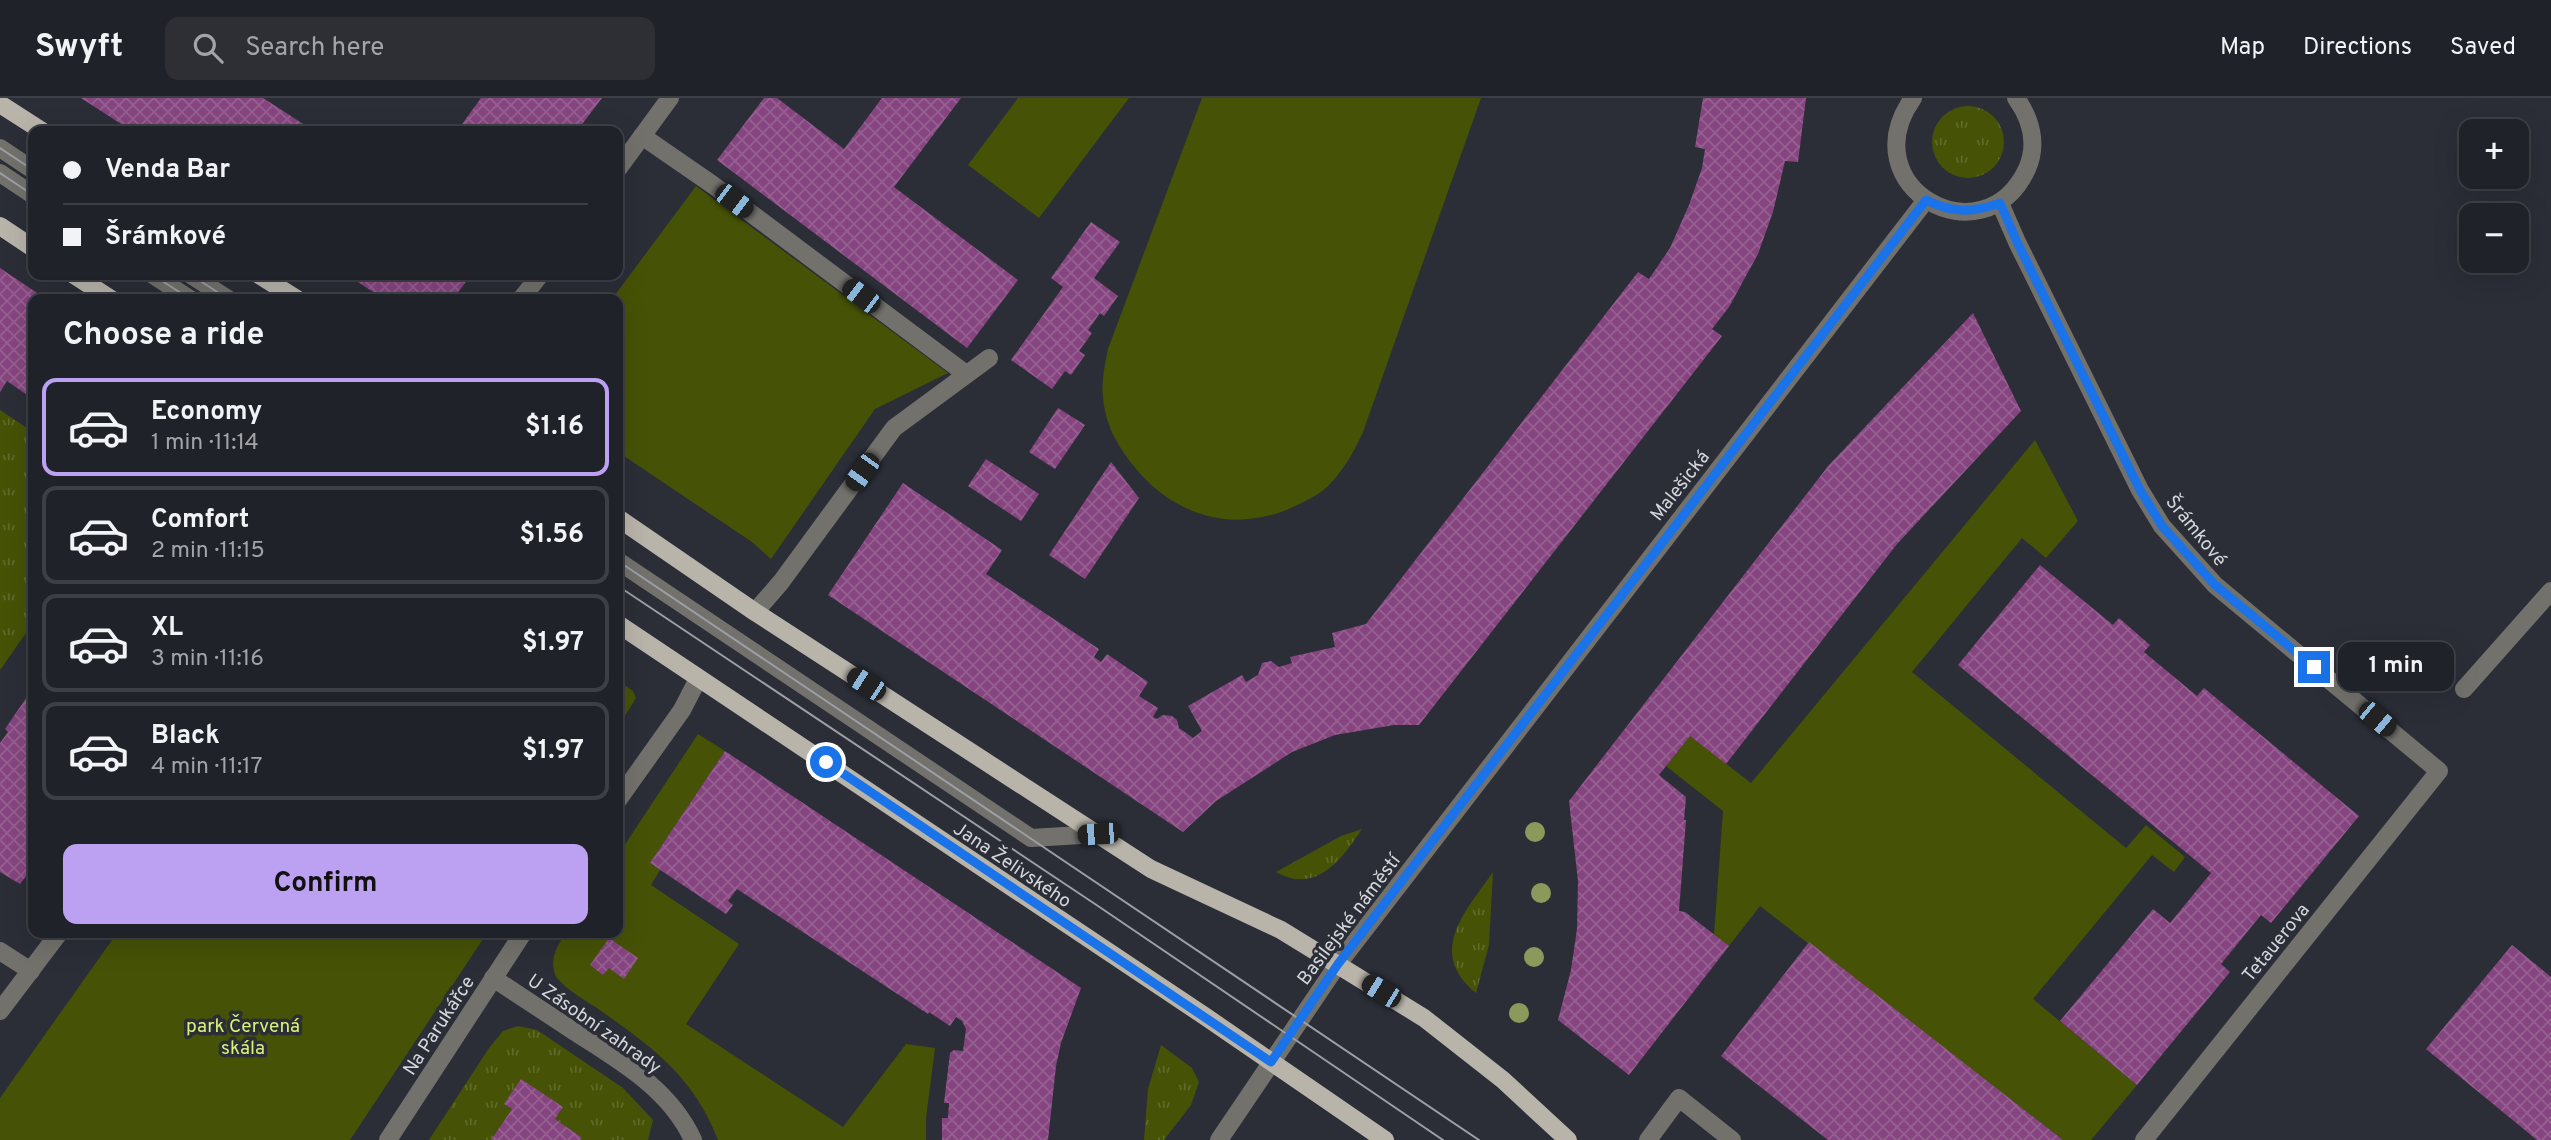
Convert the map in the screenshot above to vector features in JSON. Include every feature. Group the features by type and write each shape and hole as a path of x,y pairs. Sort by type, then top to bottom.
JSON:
{"main road":[{"path":"0,104 34,126"},
{"path":"0,226 28,245"},
{"path":"82,280 103,294"},
{"path":"267,280 288,294"},
{"path":"623,521 755,612 1151,869 1281,930 1449,1036 1503,1080 1567,1140"},
{"name":"Jana Želivského","path":"623,627 1385,1140"}],"street":[{"path":"623,162 670,98"},
{"path":"1913,98 1901,114 1895,137 1898,162 1908,183 1926,200 1944,209 1964,212 2000,203 2020,183 2031,161 2033,136 2026,113 2016,98"},
{"path":"642,136 966,374"},
{"path":"0,148 28,167"},
{"path":"0,173 28,192"},
{"name":"Malešická","path":"1466,796 1926,200"},
{"name":"Šrámkové","path":"2000,203 2140,490 2162,526 2215,585 2439,771"},
{"path":"161,280 182,294"},
{"path":"199,280 220,294"},
{"path":"525,294 536,280"},
{"path":"755,612 782,582 894,428 989,358"},
{"name":"Jana Želivského","path":"623,564 1031,838 1098,834"},
{"path":"2464,689 2551,591"},
{"path":"623,793 682,710 698,678"},
{"name":"Tetauerova","path":"2144,1140 2439,771"},
{"name":"Basilejské náměstí","path":"1219,1140 1338,964 1466,796"},
{"path":"0,1011 55,938"},
{"name":"Na Parukářce","path":"387,1140 520,938"},
{"path":"0,951 31,971"},
{"name":"U Zásobní zahrady","path":"493,978 648,1081 675,1109 693,1140"},
{"path":"1648,1140 1679,1098 1732,1140"}],"green space":[{"path":"1018,98 1129,98 1039,218 968,165"},
{"path":"1202,98 1481,98 1363,432 1352,454 1333,480 1315,496 1269,516 1247,519 1204,515 1166,496 1149,482 1117,442 1106,416 1103,397 1108,349"},
{"path":"1968,106 1988,112 1998,122 2004,142 1998,162 1988,172 1968,178 1948,172 1938,162 1932,142 1938,122 1948,112"},
{"path":"696,186 948,373 875,409 771,559 752,542 623,455 623,294 616,294"},
{"path":"0,410 28,429 28,630 0,670"},
{"path":"2035,440 2078,521 2046,558 2022,538 1912,672 2126,848 2146,825 2185,857 2174,872 2152,855 2033,999 2137,1085 2091,1140 2063,1140 1760,906 1729,946 1714,935 1723,811 1666,766 1690,736 1751,783"},
{"path":"623,684 633,691 636,698 623,719"},
{"path":"698,734 725,751 650,863 660,870 651,885 739,944 686,1024 843,1127 906,1044 935,1048 926,1118 926,1140 718,1140 697,1099 672,1067 604,1013 572,992 556,977 554,971 555,954 562,938 623,938 623,847"},
{"path":"1362,829 1337,862 1316,876 1290,878 1276,872 1341,836"},
{"path":"1493,872 1489,945 1476,993 1461,978 1454,962 1452,947 1463,917"},
{"name":"park Červená skála","path":"113,938 484,938 350,1140 0,1140 0,1098"},
{"path":"518,1026 537,1030 623,1088 653,1120 648,1140 580,1140 581,1137 555,1119 563,1107 504,1104 512,1109 491,1140 429,1140 489,1048 503,1031"},
{"path":"1161,1045 1192,1068 1199,1082 1191,1105 1164,1140 1144,1140 1148,1089"}],"building":[{"path":"81,98 263,98 306,126 124,126"},
{"path":"481,98 602,98 581,126 461,126"},
{"path":"764,98 777,98 844,149 882,98 961,98 894,187 1018,280 967,348 717,160"},
{"path":"1703,98 1806,98 1798,162 1785,161 1773,212 1758,254 1729,307 1712,329 1722,336 1419,725 1394,725 1335,735 1292,752 1216,801 1183,832 828,595 903,483 1002,550 986,574 1099,649 1094,657 1101,662 1107,654 1148,682 1139,696 1158,708 1153,717 1157,719 1163,715 1172,716 1177,720 1179,728 1193,738 1202,731 1188,706 1242,675 1246,682 1258,675 1262,663 1271,661 1279,667 1292,663 1290,657 1335,647 1332,633 1366,624 1638,272 1649,279 1670,248 1702,168 1705,149 1695,147"},
{"path":"1091,222 1120,242 1094,278 1118,296 1104,316 1100,313 1088,330 1092,333 1079,351 1085,355 1071,375 1065,371 1052,389 1011,360 1063,287 1051,278"},
{"path":"0,268 39,294 28,294 28,396 7,381 0,392"},
{"path":"355,280 467,280 457,294 376,294"},
{"path":"1973,313 2021,411 1897,544 1726,764 1690,736 1659,775 1686,797 1679,911 1685,912 1729,946 1629,1075 1558,1020 1571,970 1577,929 1578,881 1569,801 1829,465"},
{"path":"1058,408 1085,425 1055,469 1029,452"},
{"path":"986,459 1039,494 1021,521 968,486"},
{"path":"1111,462 1139,498 1085,579 1049,555"},
{"path":"2040,565 2113,625 2119,618 2150,645 2144,652 2197,696 2204,688 2359,816 2271,923 2261,915 2221,964 2230,972 2137,1085 2060,1021 2153,909 2170,923 2211,873 1958,665"},
{"path":"28,695 28,874 20,884 0,872 0,743 8,732 5,729"},
{"path":"725,751 1081,988 1061,1043 1056,1066 1048,1140 942,1140 942,1118 948,1118 949,1103 944,1103 950,1053 954,1050 963,1051 966,1029 962,1021 956,1017 950,1026 929,1012 928,1014 737,889 728,901 733,905 726,914 650,863"},
{"path":"609,938 638,958 624,979 609,968 603,975 590,965"},
{"path":"1809,942 2063,1140 1828,1140 1721,1056"},
{"path":"2512,945 2551,977 2551,1140 2537,1140 2426,1049"},
{"path":"521,1079 563,1107 555,1119 581,1137 580,1140 491,1140 512,1109 504,1104"}],"tram line":[{"path":"0,148 28,167"},
{"path":"0,173 28,192"},
{"path":"161,280 182,294"},
{"path":"199,280 220,294"},
{"path":"623,564 1479,1140"},
{"path":"623,589 1443,1140"}],"route":[{"path":"826,762 1271,1062 1338,964 1926,200 1944,209 1964,212 2000,203 2140,490 2162,526 2215,585 2314,667"}]}
